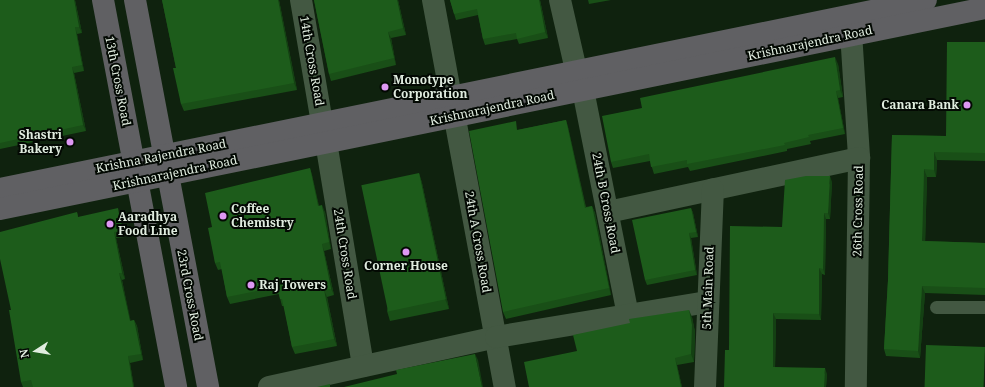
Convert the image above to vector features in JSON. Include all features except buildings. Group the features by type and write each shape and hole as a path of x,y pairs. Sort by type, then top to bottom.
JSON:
{"main road":[{"name":"13th Cross Road","path":"102,0 136,171"},
{"path":"135,0 165,165"},
{"name":"Krishnarajendra Road","path":"850,25 926,0"},
{"name":"Krishnarajendra Road","path":"0,209 136,171 324,132 850,25 985,8"},
{"name":"23rd Cross Road","path":"165,165 208,387"},
{"name":"Krishna Rajendra Road","path":"0,189 136,171"},
{"path":"136,171 176,387"}],"street":[{"name":"14th Cross Road","path":"301,0 324,132"},
{"name":"24th A Cross Road","path":"433,0 454,106 505,387"},
{"name":"24th B Cross Road","path":"560,0 580,80 628,315"},
{"name":"26th Cross Road","path":"850,25 859,158 856,387"},
{"name":"24th Cross Road","path":"324,132 363,366"},
{"path":"608,212 859,158"},
{"name":"5th Main Road","path":"705,387 713,189"},
{"path":"268,387 496,337 708,302"}],"lane":[{"path":"936,307 985,307"}],"place":[{"name":"Monotype Corporation","path":"385,87"},
{"name":"Canara Bank","path":"967,105"},
{"name":"Shastri Bakery","path":"70,142"},
{"name":"Coffee Chemistry","path":"223,216"},
{"name":"Aaradhya Food Line","path":"110,224"},
{"name":"Corner House","path":"406,252"},
{"name":"Raj Towers","path":"251,285"}]}
